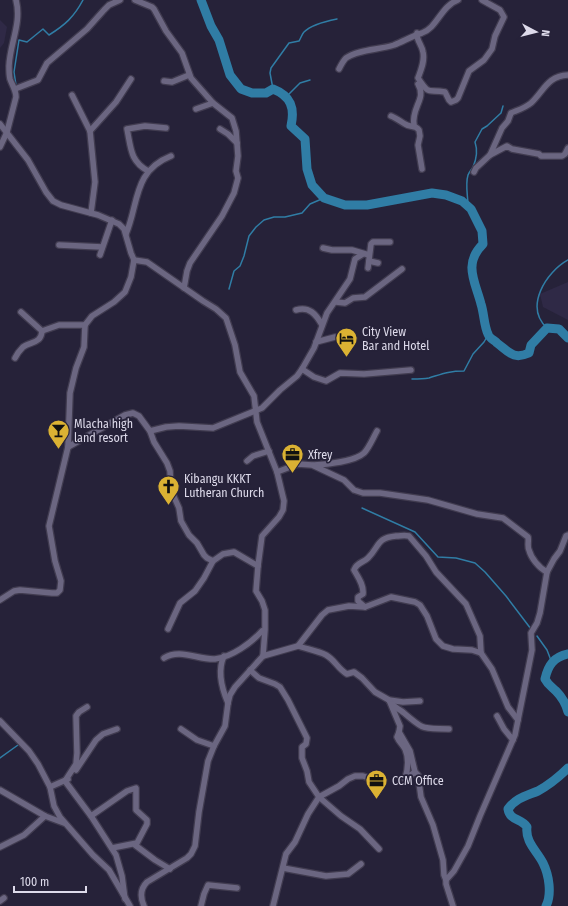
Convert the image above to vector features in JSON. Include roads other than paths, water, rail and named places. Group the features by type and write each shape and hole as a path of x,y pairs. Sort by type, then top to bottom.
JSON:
{"street":[{"path":"0,147 7,132 16,100 15,89 10,79 9,67 17,29 18,10 16,0"},
{"path":"15,89 38,80 47,64 87,29 109,5 120,0"},
{"path":"135,0 152,7 166,31 182,53 189,75 213,103 232,118 236,126 236,171 238,178 234,193 222,216 190,263 184,288"},
{"path":"152,7 153,0"},
{"path":"339,69 346,58 354,54 393,45 418,33 424,32 430,27 444,9 458,0"},
{"path":"418,78 424,87 429,91 445,92 449,100 454,101 458,98 469,71 484,60 492,49 495,36 504,17 500,10 482,0"},
{"path":"418,33 417,38 423,51 422,66 418,78 418,85 422,95 413,116 414,125 419,130 420,136 418,145 422,169"},
{"path":"164,81 172,82 189,75"},
{"path":"490,155 502,128 508,121 511,114 531,103 551,80 560,75 568,75"},
{"path":"90,131 116,102 131,80"},
{"path":"72,95 90,131 95,182 91,213"},
{"path":"196,109 213,103"},
{"path":"391,116 404,124 414,125"},
{"path":"0,124 32,165 46,192 54,202 112,220 122,226 134,260 131,277 125,292 114,302 92,316 84,325 84,347 76,368 70,393 68,447 49,526 55,560 61,581 60,590 57,593 20,590 14,591 0,600"},
{"path":"148,171 140,167 135,161 130,148 127,129 145,126 166,128"},
{"path":"220,129 228,134 237,143"},
{"path":"474,172 490,155 507,146 512,149 539,154 541,156 562,156 568,148"},
{"path":"126,234 132,219 138,189 148,171 162,159 171,156"},
{"path":"100,255 112,220"},
{"path":"368,268 367,257 371,244 373,242 390,242"},
{"path":"59,245 102,247"},
{"path":"324,248 332,250 352,250 378,263"},
{"path":"150,431 166,427 179,426 213,428 266,405 280,390 297,376 302,369 314,348 327,314 350,279 355,258 367,257"},
{"path":"134,260 147,262 216,308 226,318 235,346 241,375 254,396 255,411 262,434 277,472 284,501 283,510 279,517 262,536 256,591 265,610 263,656"},
{"path":"336,302 345,303 353,298 365,297 402,269"},
{"path":"296,310 306,309 313,312 322,325"},
{"path":"21,312 42,332"},
{"path":"42,332 59,325 84,325"},
{"path":"14,358 24,346 38,341 42,332"},
{"path":"316,342 335,336"},
{"path":"302,369 314,377 326,381 337,374 364,374 411,370"},
{"path":"68,447 116,419 130,413 139,416 150,431 167,463 170,471 171,490 179,508 181,522 204,555 213,561"},
{"path":"277,472 298,464 312,465 340,462 362,455 377,431"},
{"path":"247,461 253,456 269,451"},
{"path":"312,465 334,474 347,482 354,490 363,493 380,493 428,500 477,514 505,519 528,537 528,549 530,553 538,566 547,572"},
{"path":"446,880 454,871 468,846 513,740 532,650 531,633 537,623 540,613 547,572 560,551 566,536 568,535"},
{"path":"365,607 358,601 358,597 363,594 363,590 354,570 355,567 358,563 367,559 382,539 409,536 426,556 436,572 466,604 480,636 481,653 492,669 508,707 518,720"},
{"path":"168,629 180,603 190,596 200,585 213,561 223,554 234,552 258,566"},
{"path":"298,646 325,612 349,606 365,607 391,597 415,602 422,606 436,639 443,646 453,649 472,650 481,653"},
{"path":"164,658 173,655 189,655 214,659 240,649 256,638 262,631"},
{"path":"144,906 141,895 147,882 187,858 195,846 208,761 225,726 230,695 235,687 263,656 298,646 325,655 335,662 340,669 347,674 354,672 375,692 389,700 403,702 420,701"},
{"path":"224,656 221,664 221,673 228,704"},
{"path":"250,670 260,678 280,687 298,718 307,738 306,744 302,747 302,758 311,787 319,797 341,816 360,829 379,849"},
{"path":"389,700 394,707 401,710 424,728 449,729"},
{"path":"389,700 400,726 397,738 404,747 407,758 408,771 406,780 415,772"},
{"path":"65,780 76,764 76,716 87,707"},
{"path":"497,716 504,729 513,740"},
{"path":"0,721 29,751 38,764 50,787 56,810 64,823 109,870 130,906"},
{"path":"50,787 65,780 74,772 96,740 103,734 117,729"},
{"path":"181,729 197,740 214,746"},
{"path":"399,732 410,751 415,772 418,775 424,805 433,825 442,860 447,890 453,906"},
{"path":"273,906 286,854 295,842 308,814 319,797 355,776 363,776 378,781"},
{"path":"65,780 112,848 121,870 125,899"},
{"path":"91,816 127,792 136,788 136,810 147,821 138,842 135,845 112,848"},
{"path":"0,790 45,816 64,823"},
{"path":"0,847 24,834 45,816"},
{"path":"135,845 170,869"},
{"path":"283,868 326,876 348,874 361,864"},
{"path":"201,906 208,886 237,888"}],"waterway":[{"path":"16,85 14,72 19,40 27,42 43,29 49,35 69,20 83,0"},
{"path":"201,0 211,26 219,40 230,75 241,89 252,93 266,93 273,89 288,99 292,108 291,126 305,139 307,169 312,185 324,198 345,205 367,205 432,193 446,195 462,201 471,209 482,231 483,244 473,259 472,273 489,337 508,352 519,356 529,353 531,345 547,328 559,329 568,338"},
{"path":"273,89 270,73 271,68 289,43 299,41 304,32 311,27 337,19"},
{"path":"286,97 300,83 310,80"},
{"path":"468,206 467,179 476,158 477,148 475,142 482,129 501,113 503,106"},
{"path":"229,289 234,271 240,266 244,256 249,236 256,227 264,220 302,213 310,204 324,198"},
{"path":"547,328 540,320 537,310 538,300 546,281 552,273 568,260"},
{"path":"412,379 429,378 449,372 464,371 473,354 488,335"},
{"path":"362,508 415,532 438,557 456,558 475,563 506,596 531,629"},
{"path":"537,636 547,650 552,663"},
{"path":"568,654 563,655 552,662 545,679 562,698 568,712"},
{"path":"0,758 18,745"},
{"path":"546,906 549,890 545,868 530,842 527,827 522,822 513,818 508,809 518,800 546,786 568,768"}],"place":[{"name":"City View Bar and Hotel","path":"346,358"},
{"name":"Mlacha high land resort","path":"59,450"},
{"name":"Xfrey","path":"293,474"},
{"name":"Kibangu KKKT Lutheran Church","path":"169,506"},
{"name":"CCM Office","path":"376,800"}]}
